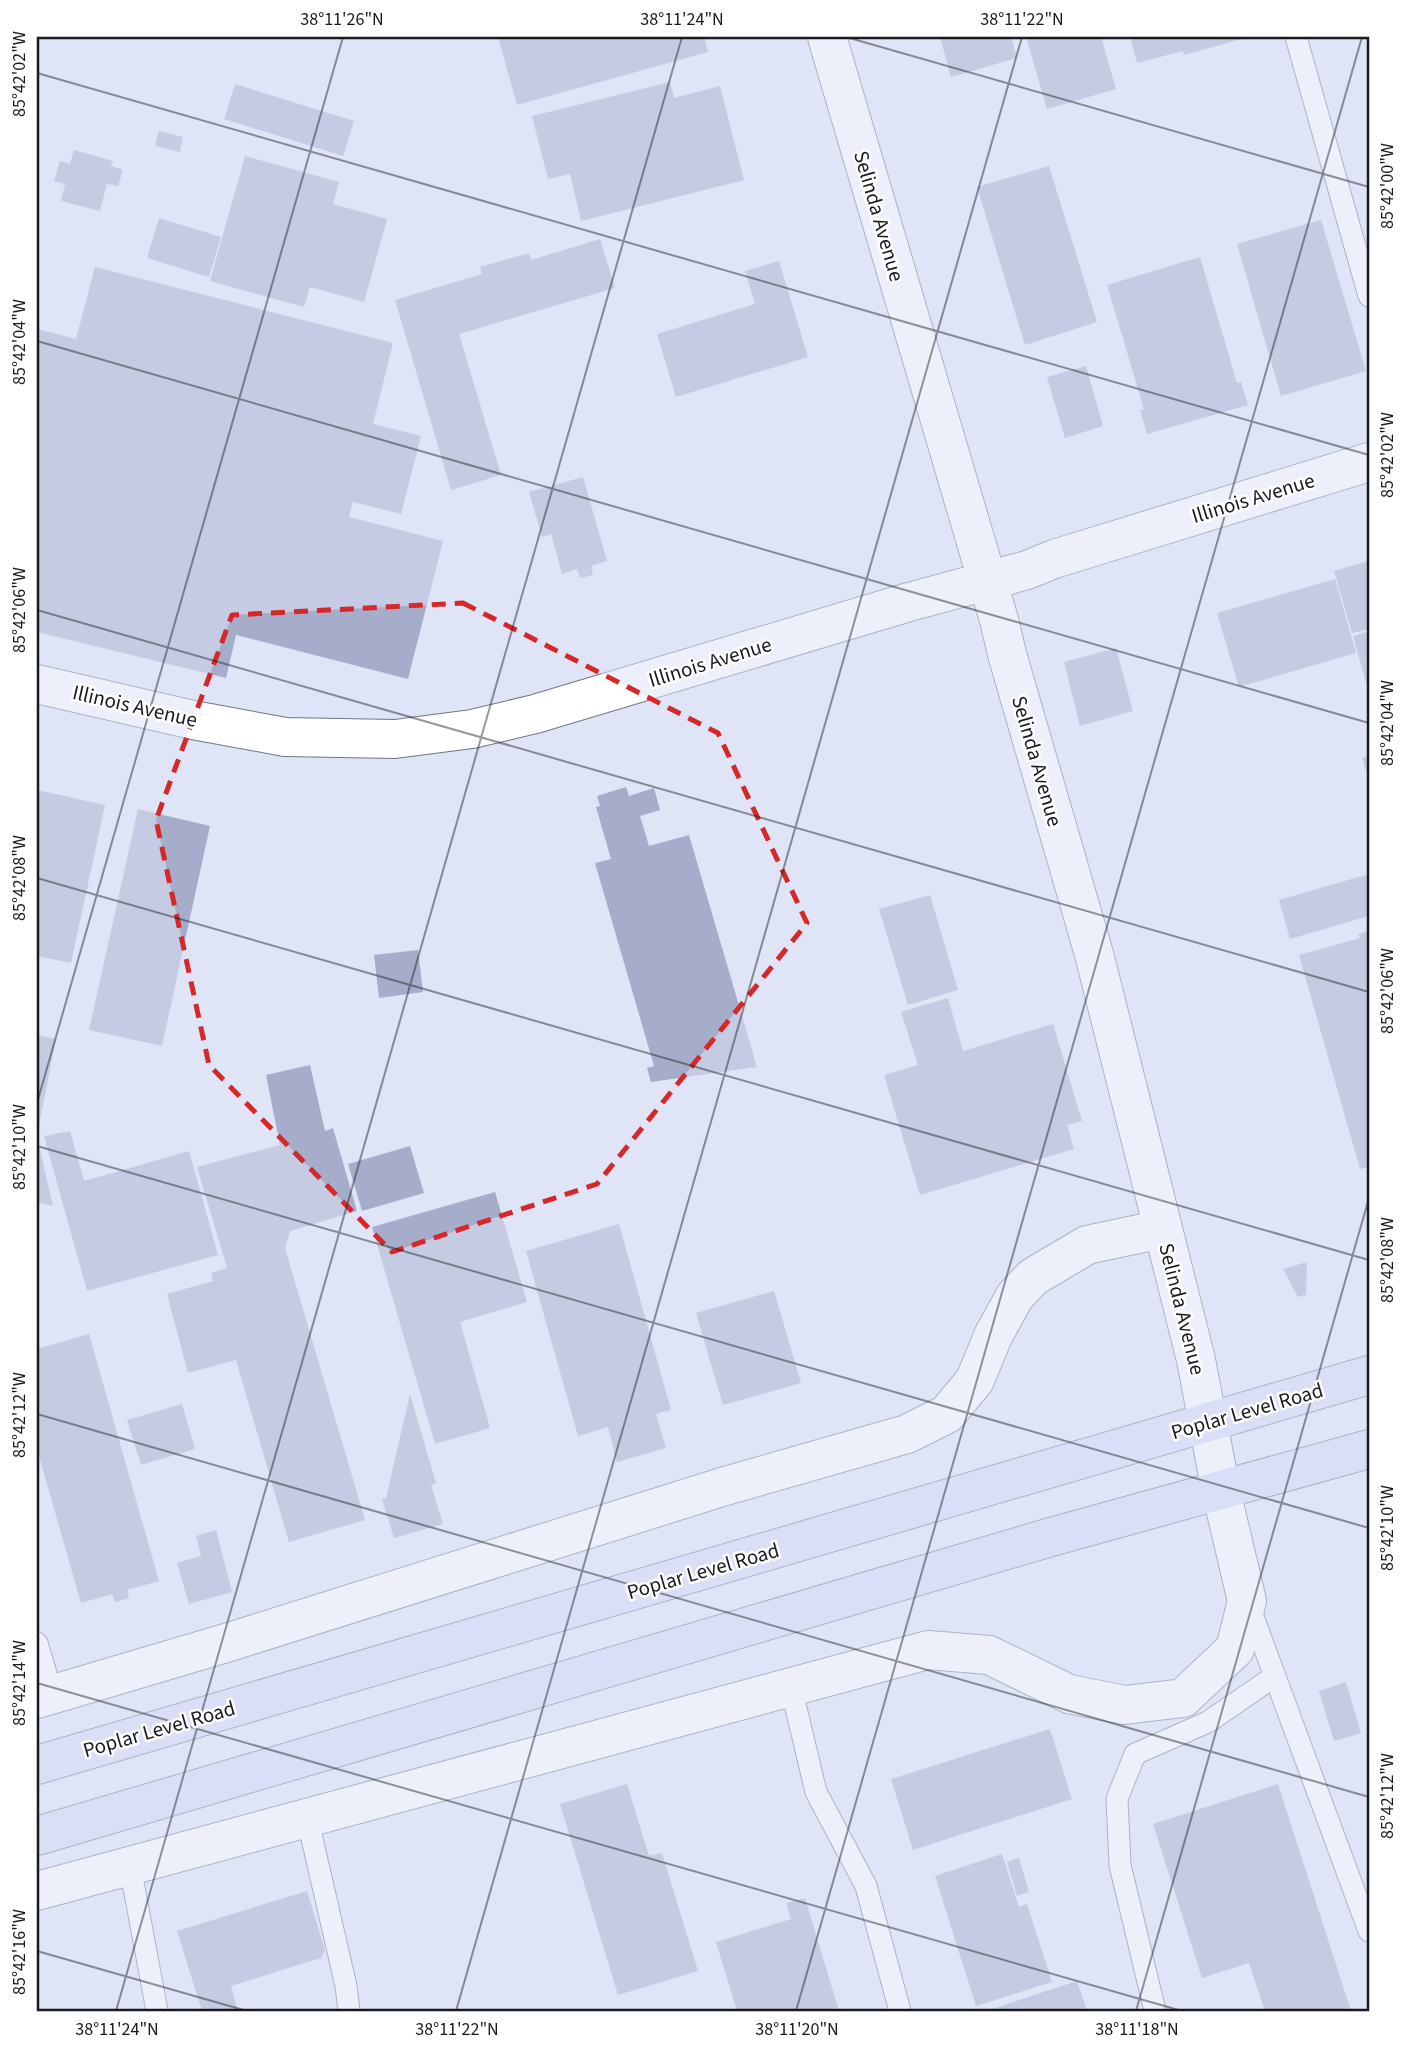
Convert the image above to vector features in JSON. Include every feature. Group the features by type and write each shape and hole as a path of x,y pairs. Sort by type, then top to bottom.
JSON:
{"main road":[{"name":"Poplar Level Road","path":"37,1765 1369,1375"},
{"path":"37,1836 1051,1537 1369,1449"}],"street":[{"name":"Selinda Avenue","path":"827,37 1094,954 1196,1360 1221,1491 1247,1601"},
{"name":"Illinois Avenue","path":"37,684 193,720 285,737 395,740 472,729 535,714 1027,570 1054,559 1369,462"},
{"path":"45,1696 226,1643 723,1487 906,1434 947,1414 975,1380 998,1326 1015,1296 1033,1277 1087,1245 1162,1229"},
{"path":"37,1891 928,1650 989,1655 1069,1694 1114,1703 1125,1705 1183,1698 1235,1649 1247,1601"}],"lane":[{"path":"1296,37 1369,296"},
{"path":"1247,1601 1369,1931"},
{"path":"37,1643 45,1696"},
{"path":"1154,2011 1120,1865 1117,1799 1135,1754 1208,1722 1275,1676"},
{"path":"790,1687 816,1792 866,1886 900,2011"},
{"path":"307,1817 346,1986 349,2011"},
{"path":"130,1866 157,2011"}],"highlighted area":[{"path":"463,603 718,733 807,923 597,1184 392,1252 209,1065 156,820 232,615"}],"building":[{"path":"498,37 704,37 708,52 517,105"},
{"path":"940,37 1011,37 1017,58 951,77"},
{"path":"1026,37 1101,37 1116,89 1047,109"},
{"path":"1130,37 1245,38 1184,55 1183,51 1137,63"},
{"path":"670,82 674,98 720,86 744,180 581,221 570,174 548,179 532,116"},
{"path":"235,84 354,121 343,156 224,119"},
{"path":"159,131 183,137 180,152 155,146"},
{"path":"74,150 113,161 111,166 123,170 118,186 107,184 100,211 61,201 65,184 54,181 60,161 70,164"},
{"path":"245,156 339,182 333,204 387,219 364,302 310,287 304,307 210,281"},
{"path":"1049,166 1097,322 1025,345 977,187"},
{"path":"159,218 221,237 209,277 147,258"},
{"path":"1321,220 1366,371 1281,396 1237,244"},
{"path":"600,239 615,288 459,334 501,475 451,490 395,300 482,274 480,267 529,253 531,260"},
{"path":"1200,257 1237,383 1241,382 1248,405 1147,434 1140,410 1144,409 1107,285"},
{"path":"779,261 808,357 676,397 657,334 755,304 745,271"},
{"path":"95,267 393,343 373,424 421,436 401,514 353,502 349,517 443,541 408,679 236,635 226,678 37,632 37,329 76,339"},
{"path":"1086,366 1103,426 1065,438 1047,377"},
{"path":"583,477 607,561 591,566 593,575 580,578 577,569 562,574 551,534 542,537 529,492"},
{"path":"1369,561 1369,629 1352,633 1334,571"},
{"path":"1335,579 1356,653 1239,687 1217,613"},
{"path":"1369,631 1369,690 1368,690 1353,636"},
{"path":"1116,648 1133,711 1080,726 1064,662"},
{"path":"1369,756 1369,779 1362,758"},
{"path":"626,787 629,796 654,788 660,810 640,816 649,846 689,835 757,1067 651,1082 647,1068 654,1066 595,863 611,859 596,807 600,806 597,796"},
{"path":"37,790 105,805 71,963 37,956"},
{"path":"138,809 210,826 162,1046 89,1030"},
{"path":"1369,874 1369,916 1290,939 1279,900"},
{"path":"930,895 958,990 908,1005 879,909"},
{"path":"1369,931 1369,1167 1360,1169 1299,955 1360,938 1358,934"},
{"path":"418,950 423,992 379,998 374,955"},
{"path":"948,998 963,1051 1053,1024 1082,1121 1067,1125 1074,1149 920,1195 884,1075 918,1065 901,1012"},
{"path":"37,1035 56,1039 39,1125 37,1125"},
{"path":"310,1065 325,1131 333,1128 357,1211 290,1231 285,1248 365,1520 289,1542 236,1360 188,1373 167,1294 213,1281 211,1273 227,1268 197,1167 280,1145 266,1075"},
{"path":"70,1131 84,1181 189,1151 218,1255 87,1291 44,1136"},
{"path":"38,1141 53,1206 37,1202"},
{"path":"410,1146 424,1193 362,1211 348,1164"},
{"path":"495,1192 527,1302 460,1322 490,1428 435,1444 372,1227"},
{"path":"619,1224 671,1410 656,1414 666,1448 617,1462 608,1427 578,1436 526,1251"},
{"path":"1307,1262 1306,1295 1298,1297 1283,1269"},
{"path":"774,1291 801,1383 723,1405 696,1313"},
{"path":"89,1334 159,1581 127,1590 129,1598 115,1602 112,1594 81,1603 37,1449 37,1349"},
{"path":"410,1394 436,1483 431,1485 443,1524 394,1538 382,1499 386,1498"},
{"path":"182,1404 195,1449 141,1465 127,1420"},
{"path":"216,1530 232,1592 189,1604 177,1563 201,1556 196,1536"},
{"path":"1346,1682 1361,1733 1334,1741 1319,1691"},
{"path":"1050,1729 1072,1799 913,1850 891,1779"},
{"path":"627,1784 649,1856 662,1853 698,1971 618,1995 560,1804"},
{"path":"1278,1784 1351,2011 1265,2011 1249,1963 1202,1978 1153,1824"},
{"path":"1002,1854 1019,1907 1027,1904 1052,1982 976,2006 935,1876"},
{"path":"1019,1858 1029,1892 1017,1896 1007,1862"},
{"path":"307,1891 325,1950 321,1958 231,1986 238,2011 202,2011 177,1931"},
{"path":"805,1898 839,2011 737,2011 716,1942 791,1919 786,1903"},
{"path":"1077,1981 1087,2011 986,2011"}]}
